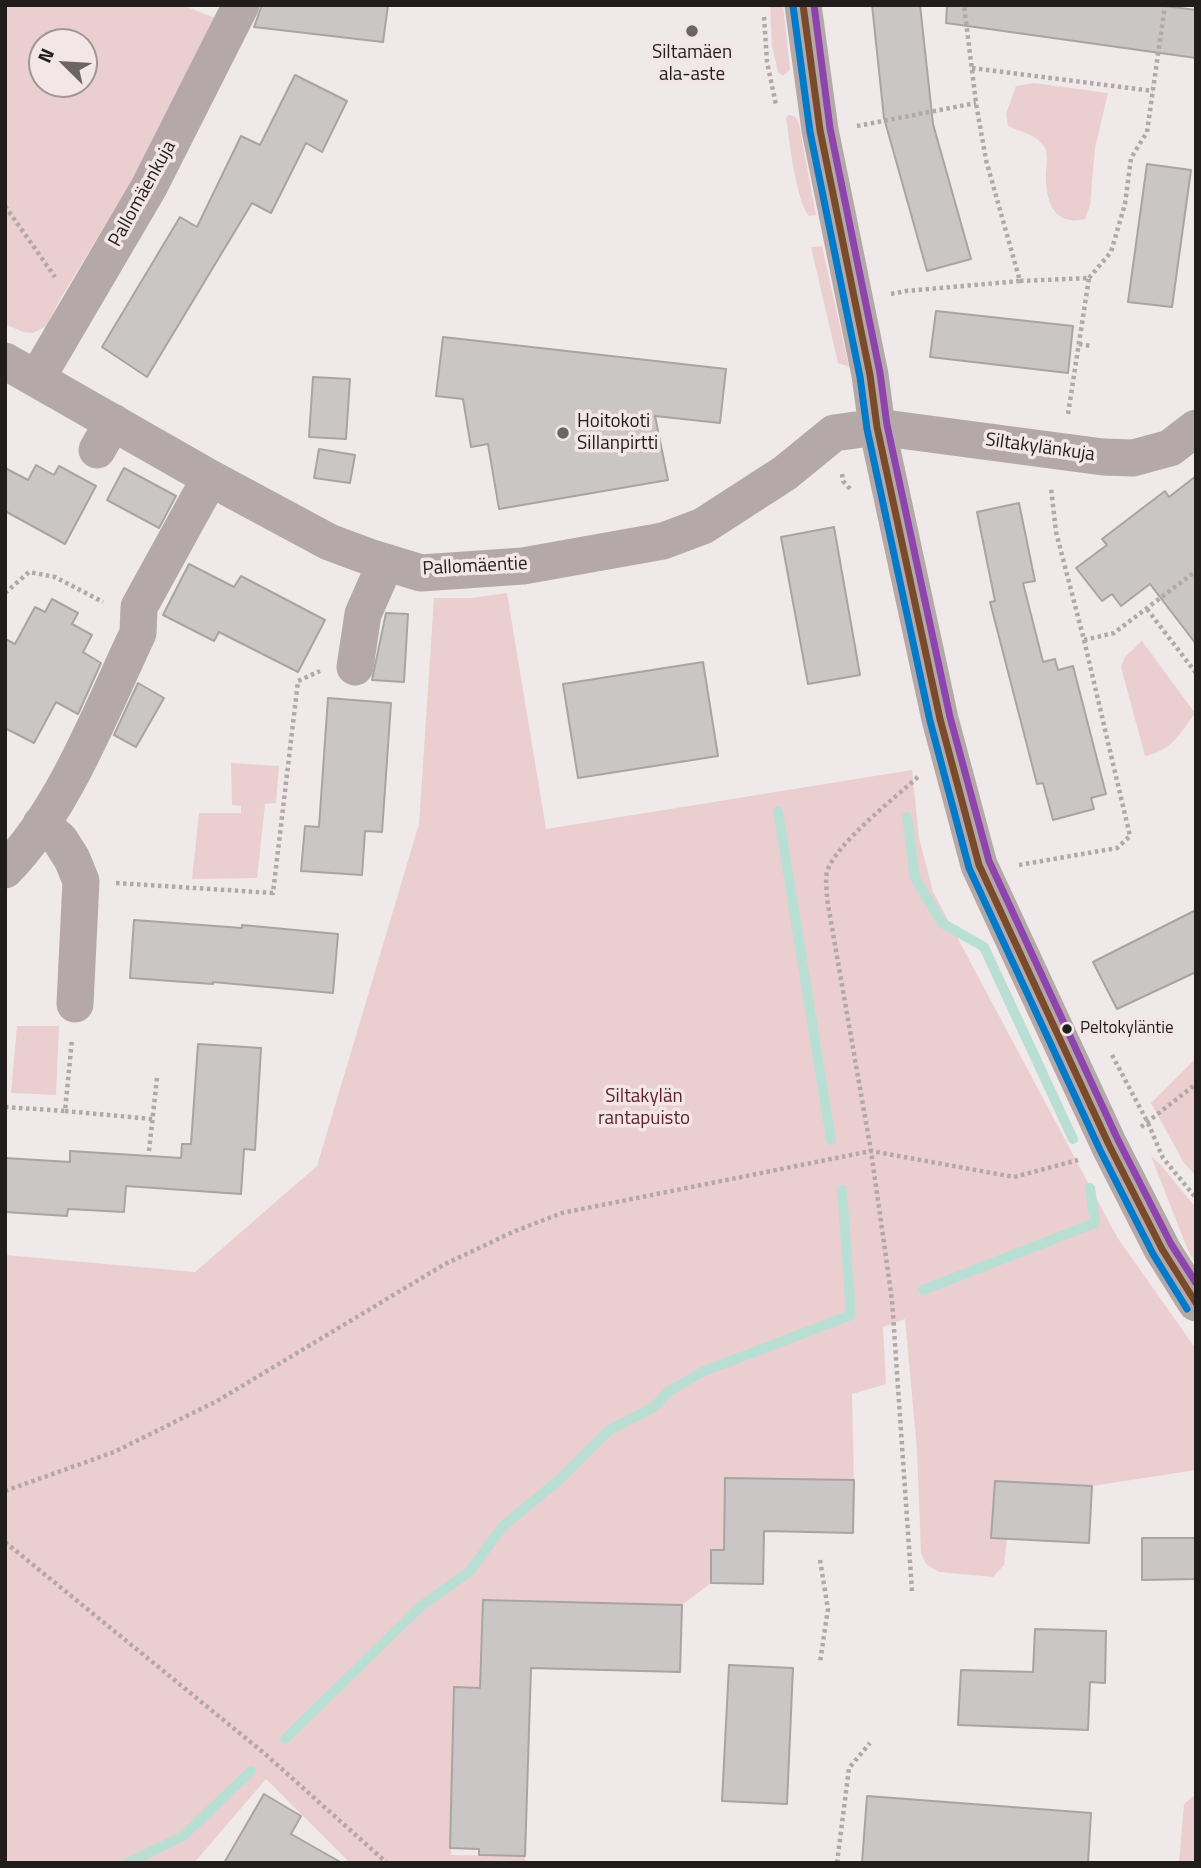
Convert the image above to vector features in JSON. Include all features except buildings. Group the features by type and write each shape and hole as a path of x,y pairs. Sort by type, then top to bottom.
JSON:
{"street":[{"name":"Pallomäenkuja","path":"37,378 149,187 241,5"},
{"path":"803,5 820,130 870,374 877,427 940,719 979,865 1110,1145 1162,1249 1196,1303"},
{"name":"Pallomäentie","path":"5,361 37,378 105,436 210,478 329,542 421,572 523,566 663,541 703,526 785,473 834,433 877,427"},
{"name":"Siltakylänkuja","path":"877,427 1103,457 1133,457 1170,448 1196,428"},
{"path":"5,870 41,824 68,782 138,633 139,607 210,478"},
{"path":"355,667 363,614 386,562"},
{"path":"41,824 60,840 81,881 75,1004"}],"path":[{"path":"964,5 986,160 1020,281"},
{"path":"1067,417 1088,278 1111,252 1125,204 1131,158 1147,132 1165,5"},
{"path":"972,68 1153,91"},
{"path":"846,128 976,103"},
{"path":"5,206 77,308"},
{"path":"882,296 906,290 1088,278"},
{"path":"1079,344 1091,346"},
{"path":"1010,866 1117,848 1130,836 1056,532 1051,500 1050,449"},
{"path":"1084,640 1114,633 1196,571"},
{"path":"5,593 29,572 55,578 114,608 139,607"},
{"path":"1147,609 1196,673"},
{"path":"81,881 273,893 298,681 323,669 355,667"},
{"path":"912,1591 892,1300 871,1151 827,899 827,874 833,858 845,844 922,774"},
{"path":"65,1111 75,1004"},
{"path":"1107,1046 1163,1158 1196,1198"},
{"path":"149,1151 157,1077"},
{"path":"5,1491 114,1452 217,1401 444,1264 515,1231 562,1213 871,1151 1014,1177 1073,1163 1110,1145 1148,1124 1196,1084"},
{"path":"5,1107 152,1119"},
{"path":"5,1542 264,1753 387,1863"},
{"path":"820,1560 828,1609 820,1662"},
{"path":"837,1863 849,1768 870,1743"}],"green space":[{"path":"5,5 182,5 215,18 141,166 59,301 47,326 33,333 23,332 5,324"},
{"path":"770,5 783,5 790,70 783,76 778,72 772,46"},
{"path":"1034,83 1108,93 1095,148 1090,205 1085,219 1067,220 1055,212 1047,190 1045,148 1034,137 1008,126 1006,114 1016,86"},
{"path":"786,117 796,117 799,124 816,215 809,216 800,198"},
{"path":"822,246 849,367 838,363 811,247"},
{"name":"Siltakylän rantapuisto","path":"507,593 546,829 912,770 919,838 933,892 1117,1237 1196,1349 1196,1470 1092,1486 995,1481 991,1537 1007,1539 1004,1565 993,1577 939,1572 926,1564 921,1553 917,1450 905,1319 883,1327 886,1384 852,1394 854,1480 725,1478 724,1550 711,1550 711,1583 682,1605 483,1600 480,1688 454,1688 451,1855 525,1856 525,1863 350,1863 266,1779 194,1863 5,1863 5,1255 195,1272 317,1166 419,824 434,598 471,598"},
{"path":"1142,641 1195,713 1169,745 1145,756 1121,667 1125,657"},
{"path":"231,763 279,766 276,803 265,804 257,878 192,879 199,813 241,813 241,806 232,805"},
{"path":"17,1026 59,1026 56,1095 11,1093"},
{"path":"1196,1058 1196,1176 1184,1163 1151,1103"},
{"path":"1151,1156 1196,1208 1196,1265 1187,1248"},
{"path":"1196,1794 1196,1863 1179,1863 1184,1804"}],"waterway":[{"path":"778,811 831,1140"},
{"path":"907,817 915,878 942,923 984,947 1073,1139"},
{"path":"923,1290 1095,1223 1090,1188"},
{"path":"285,1739 421,1606 469,1572 504,1525 558,1481 609,1430 654,1407 668,1392 702,1372 851,1315 842,1190"},
{"path":"128,1863 183,1836 251,1771"}],"transit line":[{"path":"803,5 820,130 870,375 877,427 940,719 979,865 1109,1145 1162,1249 1196,1303"},
{"path":"814,5 830,128 880,373 887,425 950,717 989,861 1118,1140 1171,1244 1196,1283"},
{"path":"793,6 810,132 860,377 867,429 930,721 969,868 1100,1150 1153,1254 1187,1309"}],"place":[{"name":"Siltamäen ala-aste","path":"692,31"},
{"name":"Hoitokoti Sillanpirtti","path":"563,433"},
{"name":"Peltokyläntie","path":"1067,1029"}]}
